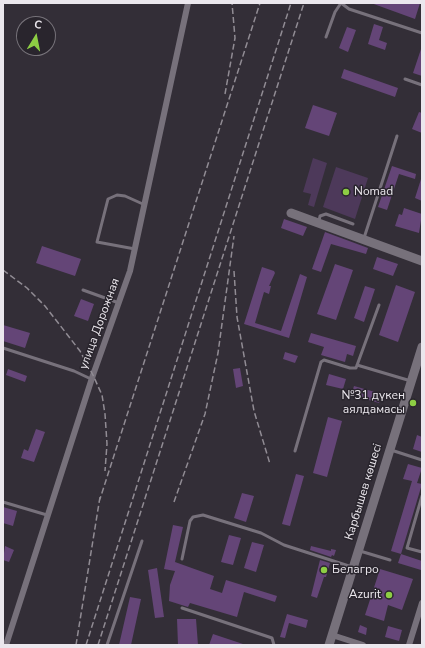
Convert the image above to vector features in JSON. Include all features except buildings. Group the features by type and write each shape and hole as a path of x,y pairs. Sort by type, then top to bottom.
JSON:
{"main road":[{"path":"291,214 422,261"},
{"name":"Карбышев көшесі","path":"329,645 421,350"}],"street":[{"name":"улица Дорожная","path":"6,645 91,379 130,271 188,3"},
{"path":"409,645 422,603"},
{"path":"332,635 363,645"}],"lane":[{"path":"326,37 335,12 341,3 348,9 422,33"},
{"path":"405,79 422,85"},
{"path":"363,240 397,136"},
{"path":"135,249 97,242 108,199 117,195 125,196 145,205"},
{"path":"318,223 320,216 326,214 352,224"},
{"path":"83,290 119,303"},
{"path":"295,451 321,362 324,360 350,368 356,368 379,305"},
{"path":"3,348 74,370 91,379"},
{"path":"357,365 411,382"},
{"path":"390,450 422,460"},
{"path":"422,496 407,548 422,552"},
{"path":"3,502 47,515"},
{"path":"182,559 190,521 193,517 203,516 261,533 284,546 354,568"},
{"path":"107,645 142,541"},
{"path":"358,550 390,560"},
{"path":"182,608 272,638 274,645"}],"shaded area":[{"name":"Nomad","path":"313,158 327,163 314,207 308,205 311,194 303,192"},
{"name":"Nomad","path":"336,167 368,178 355,219 323,207"}],"railway":[{"path":"225,94 235,38 232,3"},
{"path":"99,502 260,3"},
{"path":"86,645 291,3"},
{"path":"98,645 304,3"},
{"path":"174,502 205,414 218,353 234,236"},
{"path":"3,270 27,288 45,306 80,351 93,375 102,395 105,414 107,444 105,471"},
{"path":"234,271 237,317 254,411 270,464"},
{"path":"76,645 100,497"}],"place":[{"name":"Nomad","path":"346,192"},
{"name":"№31 дүкен аялдамасы","path":"413,403"},
{"name":"Белагро","path":"324,570"},
{"name":"Azurit","path":"389,595"}]}
